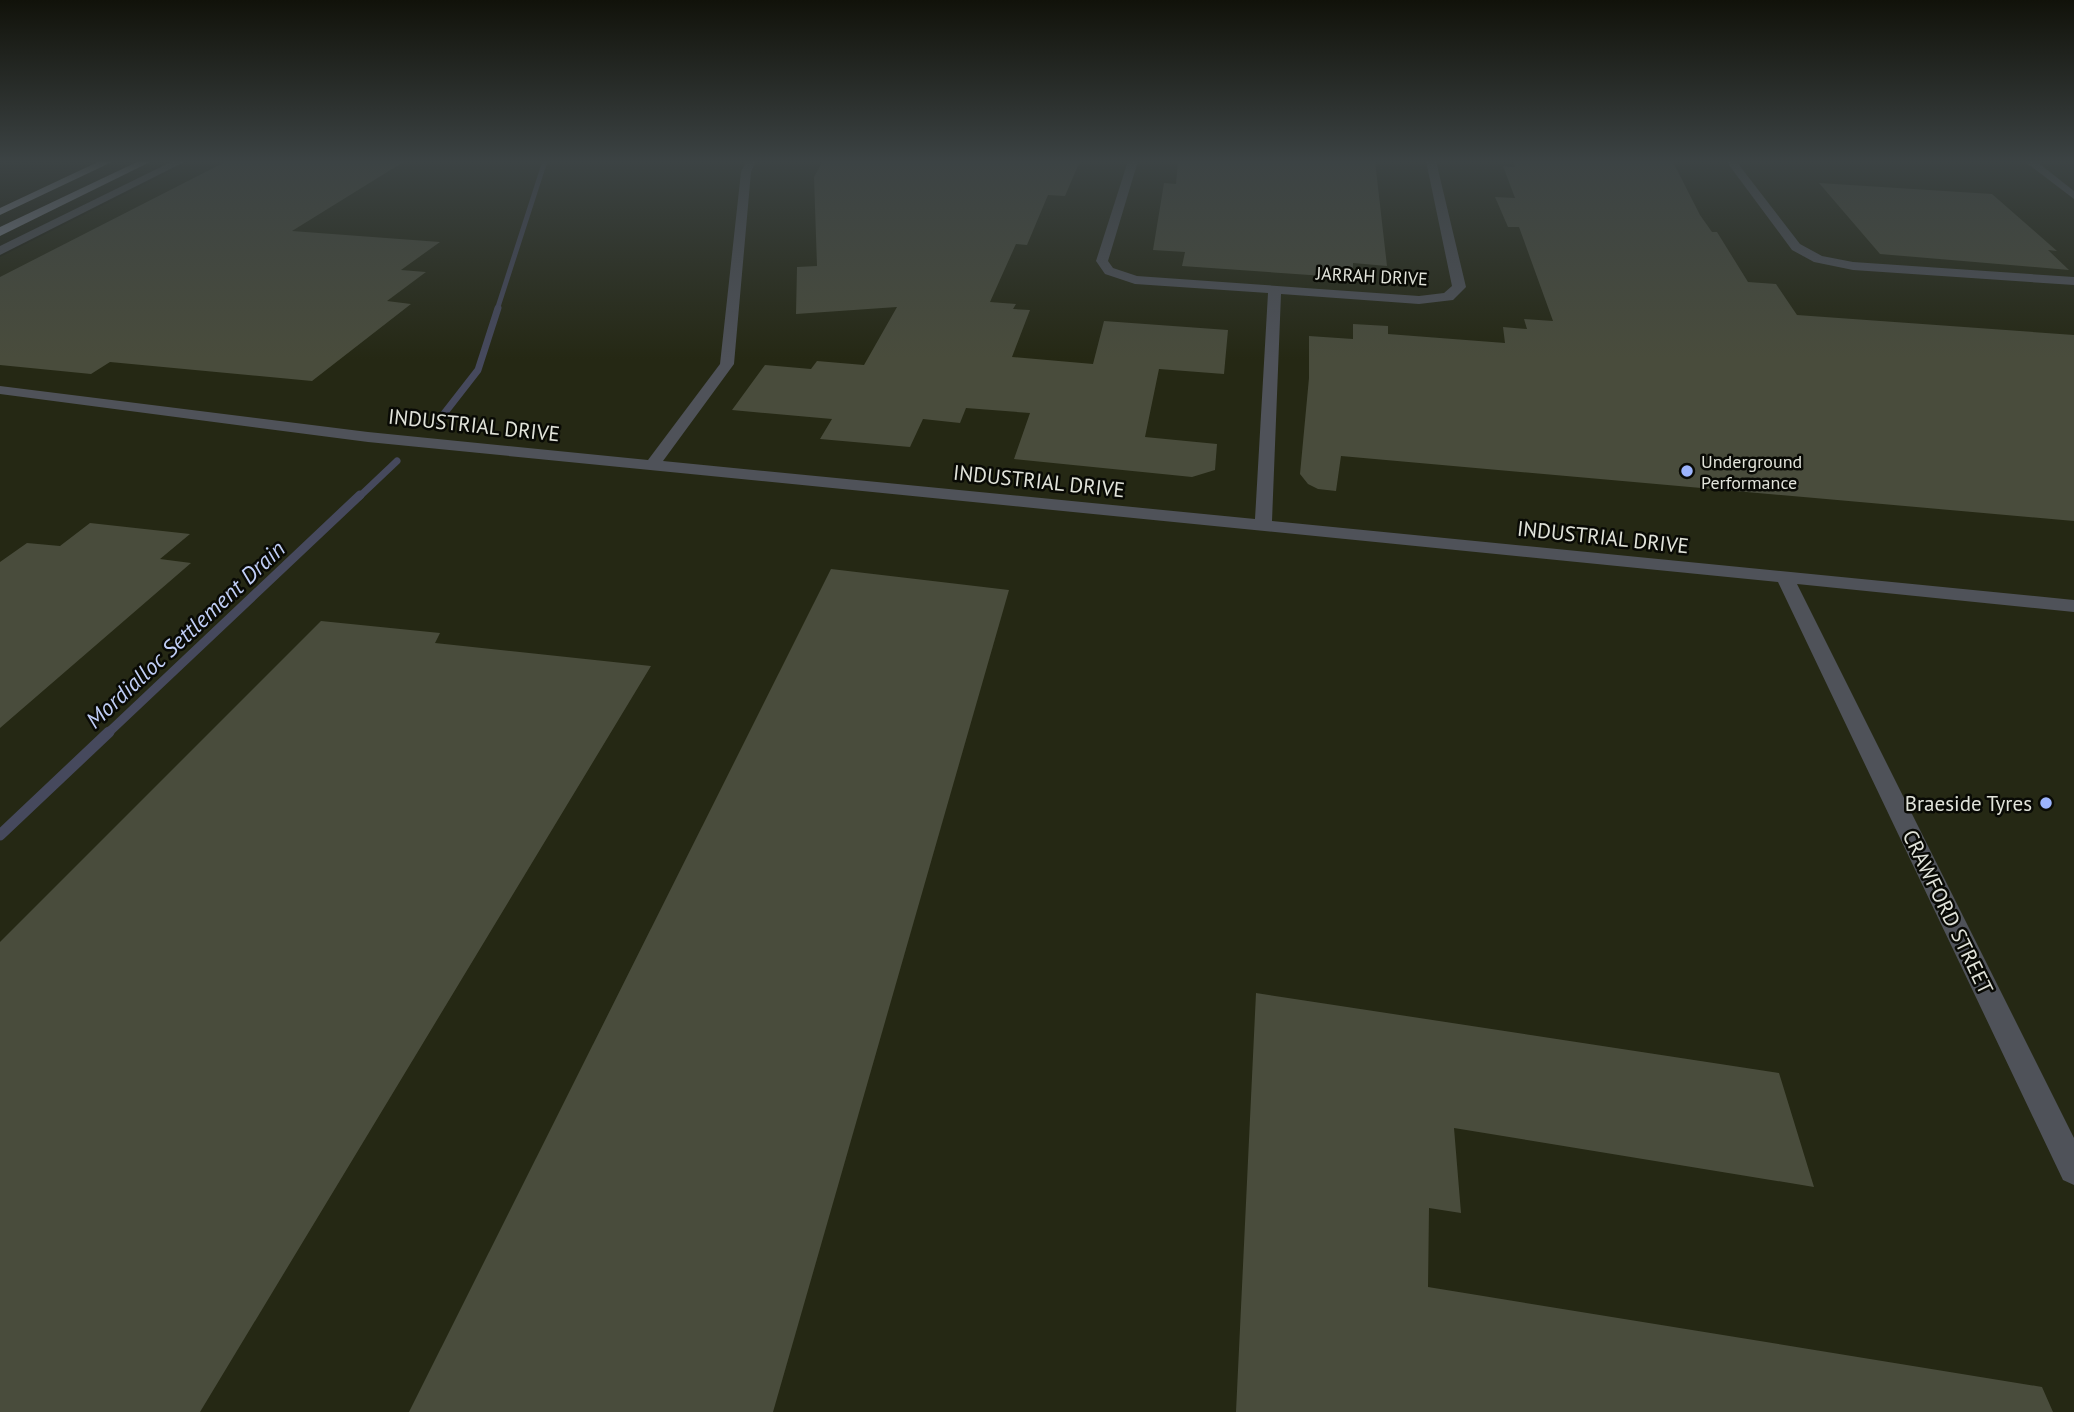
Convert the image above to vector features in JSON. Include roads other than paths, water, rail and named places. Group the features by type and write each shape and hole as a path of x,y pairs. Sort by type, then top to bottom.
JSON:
{"street":[{"path":"0,251 48,227"},
{"path":"652,465 727,364 741,227"},
{"name":"JARRAH DRIVE","path":"1113,227 1102,261 1109,271 1135,280 1419,300 1448,297 1459,287 1446,227"},
{"path":"1781,227 1796,247 1818,259 1853,267 2074,281"},
{"path":"1263,527 1275,290"},
{"name":"INDUSTRIAL DRIVE","path":"0,390 368,437 2074,606"},
{"name":"CRAWFORD STREET","path":"1785,578 2074,1170"}],"waterway":[{"name":"Mordialloc Settlement Drain","path":"497,310 524,227"},
{"name":"Mordialloc Settlement Drain","path":"436,424 478,370 498,308"},
{"name":"Mordialloc Settlement Drain","path":"359,497 397,461"},
{"name":"Mordialloc Settlement Drain","path":"107,734 360,495"},
{"name":"Mordialloc Settlement Drain","path":"0,835 109,732"}],"place":[{"name":"Underground Performance","path":"1687,471"},
{"name":"Braeside Tyres","path":"2046,803"}]}
